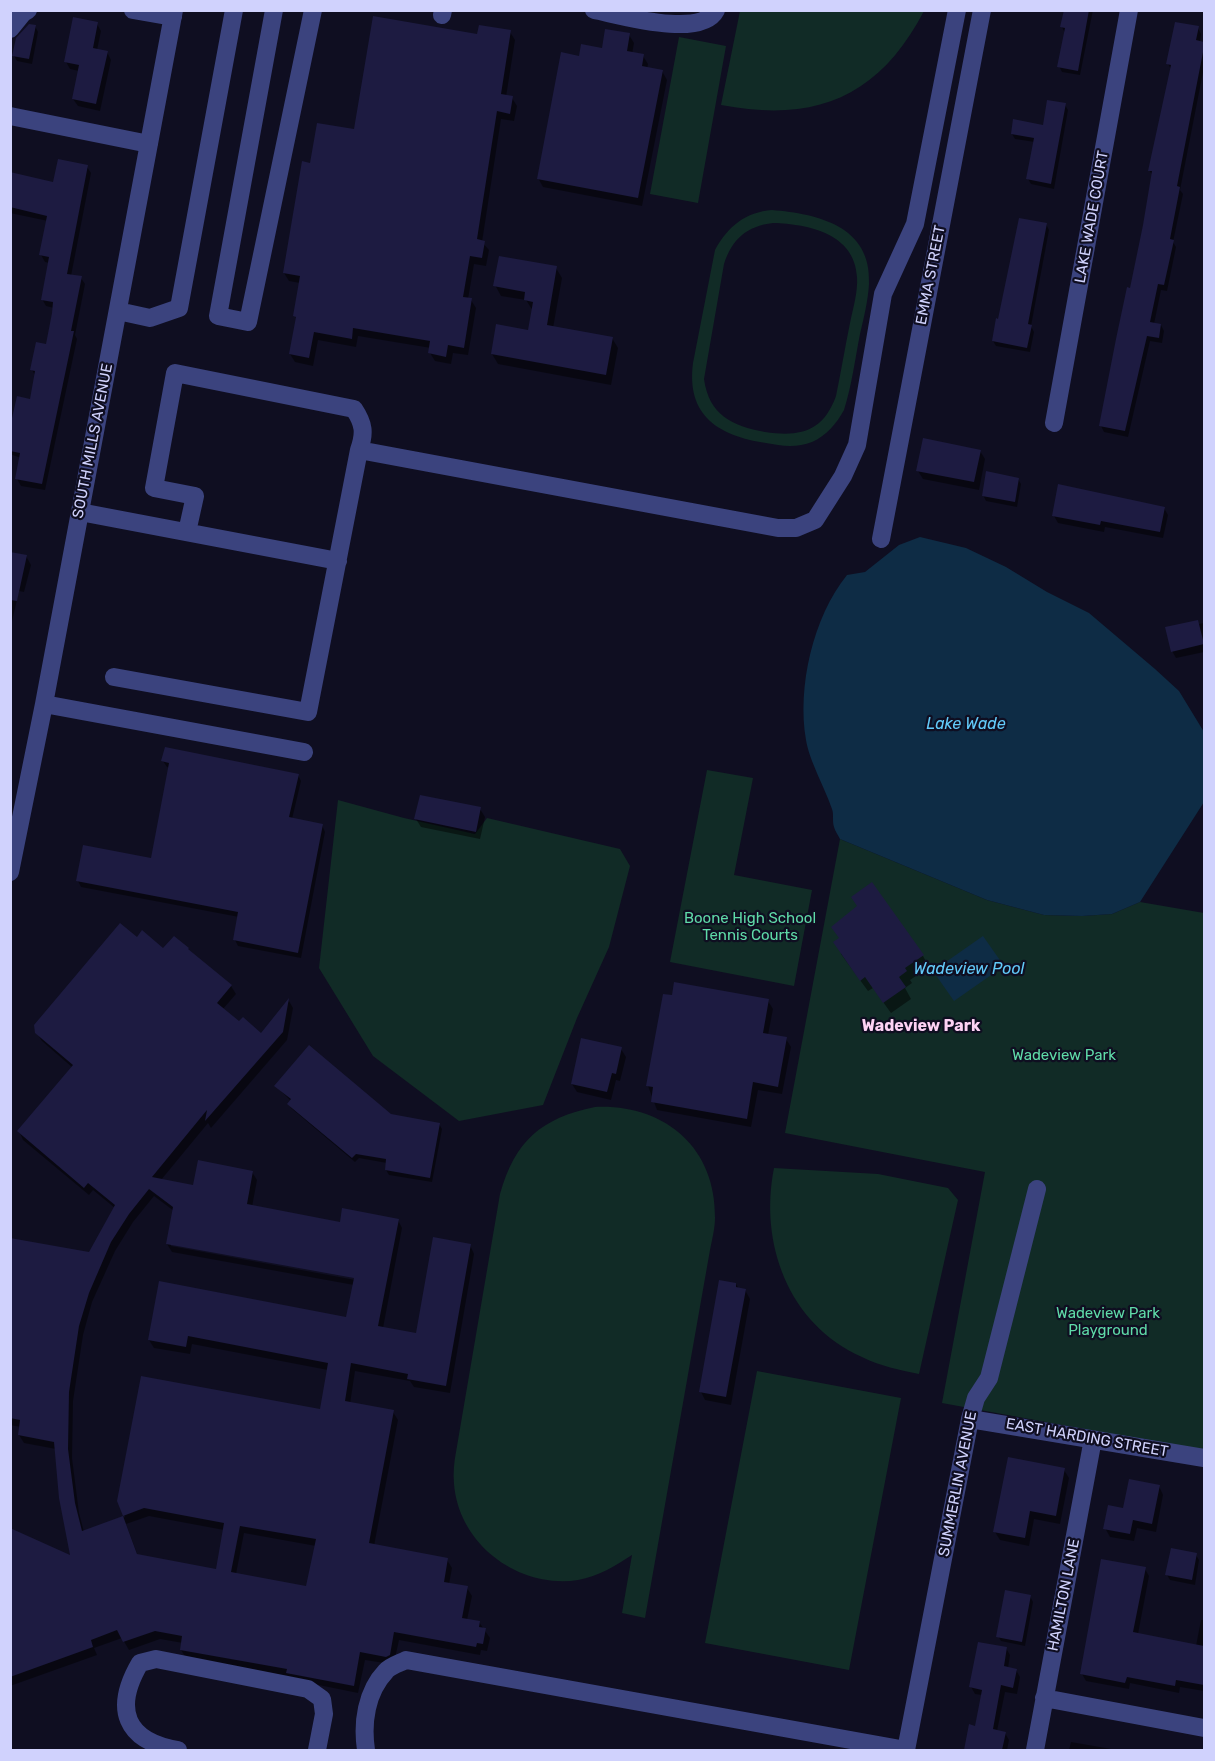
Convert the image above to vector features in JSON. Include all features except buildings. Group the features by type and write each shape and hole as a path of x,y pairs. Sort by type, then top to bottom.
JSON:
{"street":[{"path":"10,29 28,10"},
{"path":"133,10 174,14"},
{"path":"118,311 150,318 179,308 234,10"},
{"path":"274,10 218,316 248,322 313,10"},
{"path":"594,10 665,24 695,24 714,15 716,10"},
{"path":"359,450 778,528 796,528 815,520 843,476 857,445 883,294 915,224 957,10"},
{"name":"EMMA STREET","path":"880,539 982,10"},
{"name":"LAKE WADE COURT","path":"1054,423 1129,10"},
{"name":"SOUTH MILLS AVENUE","path":"10,872 44,704 174,14"},
{"path":"10,116 149,144"},
{"path":"114,677 308,712 364,430 354,410 175,373 154,488 195,496 188,532"},
{"path":"80,512 338,561"},
{"path":"44,704 304,752"},
{"name":"SUMMERLIN AVENUE","path":"906,1750 970,1419 976,1398 989,1378 1037,1189"},
{"name":"EAST HARDING STREET","path":"970,1419 1204,1458"},
{"name":"HAMILTON LANE","path":"1035,1750 1093,1439"},
{"path":"178,1750 147,1741 132,1728 126,1716 133,1675 140,1664 156,1659 308,1689 322,1699 324,1713 317,1750"},
{"path":"366,1750 364,1738 369,1696 387,1669 406,1660 906,1750"},
{"path":"1044,1698 1204,1728"}],"green space":[{"path":"740,10 924,11 906,40 887,64 865,83 841,97 815,106 786,110 755,110 721,105"},
{"path":"679,37 726,46 698,203 650,194"},
{"path":"772,210 807,215 839,227 852,236 862,249 868,264 867,303 844,410 826,433 812,442 795,446 749,440 720,429 701,410 695,397 692,381 693,363 715,250 732,227 746,217","holes":["773,223 815,229 839,241 854,262 857,277 855,300 836,396 831,408 817,425 789,434 753,429 724,417 711,402 704,379 724,264 731,247 742,235 756,227"]},
{"name":"Boone High School Tennis Courts","path":"707,770 753,778 734,875 812,890 794,986 670,962"},
{"path":"338,800 475,834 487,818 620,849 630,866 609,947 577,1018 543,1105 459,1121 373,1056 319,968"},
{"name":"Wadeview Park","path":"840,839 987,900 1044,915 1112,914 1140,902 1204,913 1204,1451 942,1403 985,1172 785,1133"},
{"path":"595,1107 620,1108 643,1113 681,1134 695,1150 706,1170 713,1192 714,1230 645,1618 622,1613 632,1555 613,1567 578,1580 556,1581 514,1570 480,1544 467,1526 458,1506 454,1484 455,1456 500,1194 506,1175 522,1146 545,1125 559,1118"},
{"path":"774,1168 878,1174 948,1188 958,1200 919,1374 876,1363 836,1342 815,1324 798,1302 785,1278 776,1252 771,1225 770,1196"},
{"path":"757,1371 901,1398 849,1670 705,1643"}],"water":[{"name":"Lake Wade","path":"920,537 966,548 1006,567 1047,592 1089,613 1179,691 1204,732 1204,802 1140,902 1112,914 1044,915 987,900 840,839 834,827 832,809 810,756 806,740 804,698 810,653 825,611 847,575 865,572 899,545"},
{"name":"Wadeview Pool","path":"983,936 1004,966 954,1001 933,971"}],"district":[{"name":"Wadeview Park","path":"921,1026"}],"park label":[{"name":"Wadeview Park Playground","path":"1108,1322"}]}
